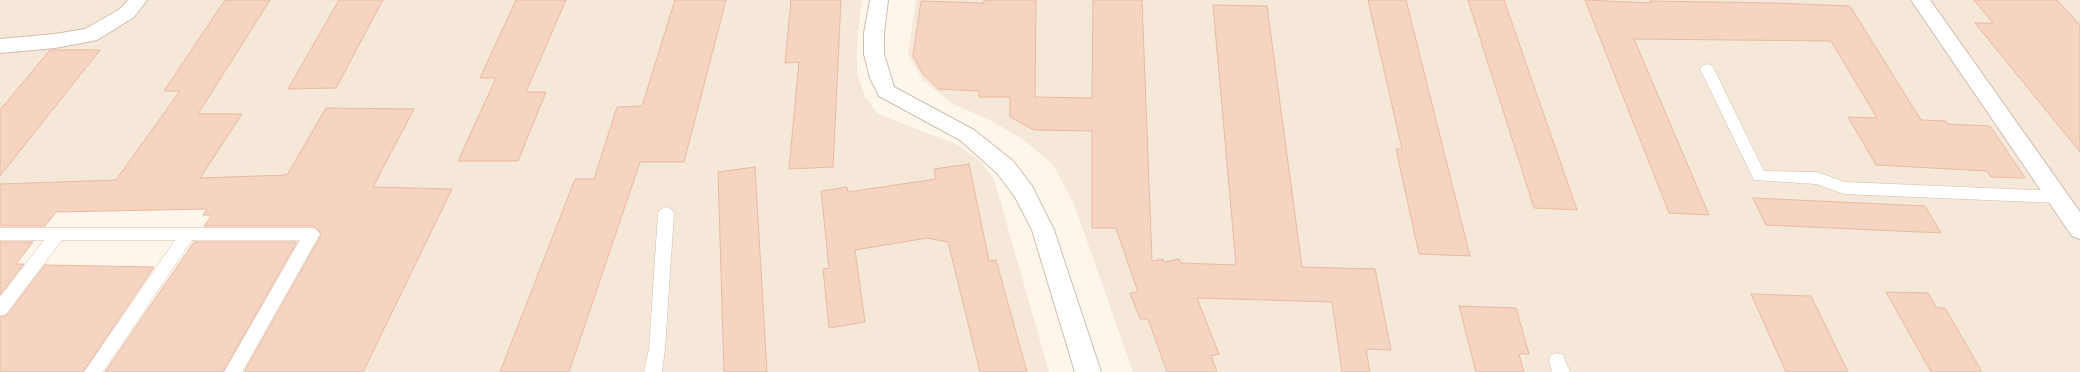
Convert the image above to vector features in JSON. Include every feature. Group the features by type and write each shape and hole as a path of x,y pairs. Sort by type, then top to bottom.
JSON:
{"street":[{"path":"0,46 55,41 90,34 127,13 138,0"},
{"path":"879,0 874,33 874,54 880,78 886,90 898,100 967,135 1005,167 1024,192 1043,230 1088,372"},
{"path":"1920,0 2080,230"}],"lane":[{"path":"1707,69 1759,176 1817,178 1844,188 2057,197"},
{"path":"653,372 657,349 666,213"},
{"path":"0,234 312,234 233,372"},
{"path":"0,309 58,234"},
{"path":"93,372 188,234"}],"shaded area":[{"path":"0,0 862,0 857,41 857,73 865,97 878,114 958,145 981,162 994,179 1049,372 292,372 389,193 0,202"},
{"path":"916,0 2080,0 2080,372 1133,372 1074,204 1053,165 1024,140 990,120 953,104 923,80 908,55"}],"building":[{"path":"225,0 270,0 198,114 242,114 200,178 287,175 326,108 414,109 373,187 452,189 363,372 244,372 321,235 318,229 312,226 204,226 212,215 203,215 207,209 56,212 45,226 0,226 0,184 116,180 180,91 164,91"},
{"path":"339,0 383,0 336,88 288,89"},
{"path":"516,0 566,0 526,92 546,92 518,161 458,161 496,78 480,78"},
{"path":"675,0 726,0 684,162 640,162 569,372 500,372 575,179 594,179 617,107 642,106"},
{"path":"791,0 841,0 833,167 789,169 799,62 785,63"},
{"path":"984,0 1036,0 1035,97 1092,98 1093,0 1142,0 1152,261 1163,259 1164,262 1179,259 1181,263 1236,265 1213,5 1267,6 1302,267 1375,269 1391,350 1366,349 1370,372 1342,372 1332,302 1197,298 1219,354 1211,356 1217,372 1167,372 1148,319 1140,319 1130,293 1138,292 1116,228 1092,228 1092,131 1034,130 1010,117 1010,97 979,97 979,91 938,89 923,74 913,56 921,1 984,3"},
{"path":"1368,0 1406,0 1470,256 1419,254 1396,149 1402,149"},
{"path":"1468,0 1504,0 1577,210 1534,208"},
{"path":"1585,0 1651,3 1650,1 1850,6 1921,120 1946,121 1948,124 1990,126 2025,178 1991,177 1987,171 1876,165 1848,117 1877,118 1831,41 1634,39 1709,215 1669,213"},
{"path":"1974,0 2057,0 2080,25 2080,152 1975,23 1993,23"},
{"path":"50,50 100,50 0,176 0,110"},
{"path":"969,164 989,261 996,260 1027,372 980,372 948,242 927,238 855,250 865,322 829,328 823,269 829,268 821,191 847,187 848,192 936,179 934,169"},
{"path":"755,167 767,372 724,372 718,172"},
{"path":"1753,198 1925,206 1941,233 1766,225"},
{"path":"0,242 33,242 16,264 24,264 0,295"},
{"path":"194,242 297,242 223,372 105,372"},
{"path":"45,265 154,267 83,372 0,372 0,317 7,315"},
{"path":"1886,292 1928,293 1937,308 1945,308 1982,372 1931,372"},
{"path":"1751,294 1811,296 1848,372 1786,372"},
{"path":"1459,306 1516,308 1529,354 1519,354 1524,372 1476,372"}]}
